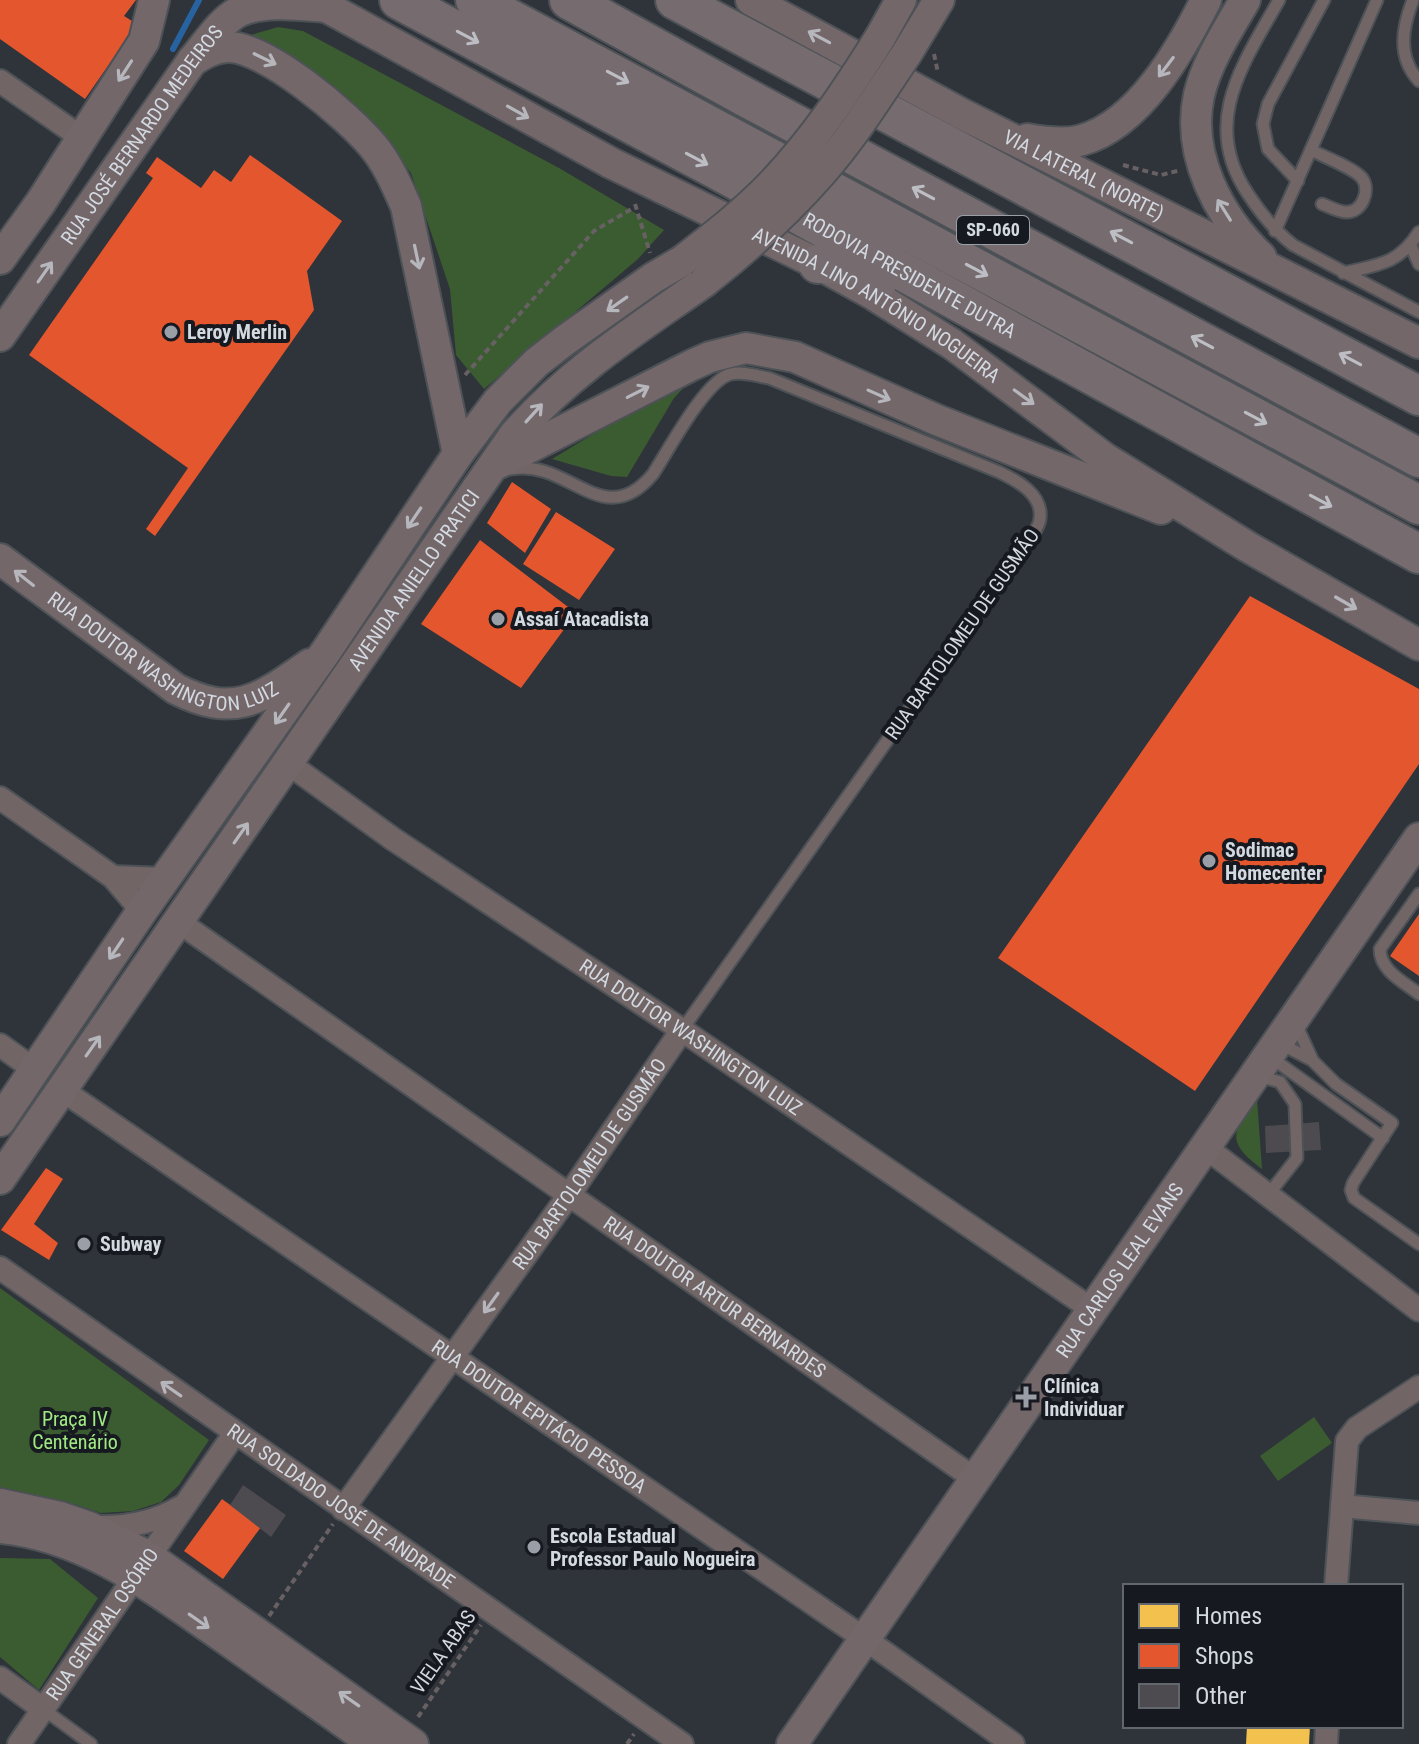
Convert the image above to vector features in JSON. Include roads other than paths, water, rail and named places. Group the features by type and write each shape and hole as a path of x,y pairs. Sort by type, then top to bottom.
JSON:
{"highway":[{"name":"RODOVIA PRESIDENTE DUTRA","path":"399,0 1419,554"},
{"name":"RODOVIA PRESIDENTE DUTRA","path":"475,0 1419,505"},
{"name":"SP-060","path":"569,0 1419,458"},
{"name":"SP-060","path":"591,0 745,97"},
{"name":"SP-060","path":"675,0 1419,396"},
{"path":"818,264 850,264 1054,372 1104,384"},
{"path":"1245,365 1336,388 1419,431"}],"main road":[{"path":"0,259 41,202 144,41 154,0"},
{"name":"VIA LATERAL (NORTE)","path":"751,0 962,114 1419,343"},
{"name":"AVENIDA ANIELLO PRATICI","path":"0,1121 142,911 327,650 458,454 498,401 537,362 722,230 780,175 824,123 901,0"},
{"name":"AVENIDA ANIELLO PRATICI","path":"0,1179 514,435 544,402 588,363 740,253 822,172 907,53 939,0"},
{"path":"962,114 1005,134 1052,143 1080,141 1103,132 1141,100 1178,52 1206,0"},
{"path":"1245,0 1213,59 1199,97 1197,121 1202,164 1222,209 1242,236 1274,269"},
{"name":"RUA JOSÉ BERNARDO MEDEIROS","path":"0,336 192,61 239,11 275,3 320,4"},
{"name":"AVENIDA LINO ANTÔNIO NOGUEIRA","path":"320,4 611,163 818,264 952,344 1106,459 1206,522 1419,645"},
{"path":"192,61 210,50 229,47 264,57 351,123 374,147 406,206 458,454"},
{"path":"41,202 79,224"},
{"path":"490,470 692,365 746,348 795,357 937,420 1152,506 1206,522"},
{"name":"RUA DOUTOR WASHINGTON LUIZ","path":"0,559 176,689 205,702 224,706 241,704 265,694 327,650"},
{"name":"RUA CARLOS LEAL EVANS","path":"792,1744 1419,838"},
{"path":"0,1504 31,1508 89,1527 374,1744"},
{"path":"0,1528 62,1541 141,1566 413,1744"}],"street":[{"path":"0,81 82,138"},
{"name":"RUA DOUTOR WASHINGTON LUIZ","path":"289,764 393,839 682,1030 1093,1310"},
{"path":"0,798 113,877 142,911"},
{"path":"113,877 165,879"},
{"name":"RUA DOUTOR ARTUR BERNARDES","path":"179,922 975,1479"},
{"name":"RUA BARTOLOMEU DE GUSMÃO","path":"343,1509 569,1195 682,1030"},
{"path":"0,1045 35,1070"},
{"name":"RUA DOUTOR EPITÁCIO PESSOA","path":"62,1090 865,1639 1013,1744"},
{"path":"1205,1147 1419,1310"},
{"name":"RUA SOLDADO JOSÉ DE ANDRADE","path":"0,1268 682,1744"},
{"path":"1336,1584 1347,1441 1357,1428 1419,1387"},
{"name":"RUA GENERAL OSÓRIO","path":"19,1744 235,1433"},
{"name":"RUA GENERAL OSÓRIO","path":"89,1527 138,1525 166,1516 185,1504"},
{"path":"1342,1506 1419,1513"},
{"path":"0,1678 43,1709"}],"lane":[{"path":"1279,0 1240,71 1227,109 1226,147 1238,180 1275,231 1308,254 1419,312"},
{"path":"1298,181 1268,149 1263,124 1268,104 1324,0"},
{"path":"1275,231 1377,0"},
{"path":"1413,0 1403,46 1411,73 1419,81"},
{"path":"1311,150 1358,175 1365,184 1365,197 1352,212 1344,213 1322,204"},
{"path":"1343,273 1388,262 1411,246 1419,232"},
{"path":"1411,246 1419,264"},
{"name":"RUA BARTOLOMEU DE GUSMÃO","path":"490,470 528,468 564,478 605,498 616,499 644,485 713,383 731,374 743,373 783,384 1016,480 1032,494 1041,519 1028,542 682,1030"},
{"path":"1419,894 1380,949 1380,956 1387,969 1419,994"},
{"path":"1274,1048 1312,1060"},
{"path":"1274,1048 1312,1060 1336,1084 1392,1123 1353,1183 1351,1194 1419,1244"},
{"path":"1274,1048 1383,1138"},
{"path":"1268,1195 1297,1158 1295,1104 1280,1082 1274,1048"},
{"path":"43,1709 91,1744"}],"waterway":[{"path":"173,49 199,0"}],"place":[{"name":"Leroy Merlin","path":"171,332"},
{"name":"Assaí Atacadista","path":"498,619"},
{"name":"Sodimac Homecenter","path":"1209,861"},
{"name":"Subway","path":"84,1244"},
{"name":"Clínica Individuar","path":"1026,1397"},
{"name":"Escola Estadual Professor Paulo Nogueira","path":"534,1547"}],"park label":[{"name":"Praça IV Centenário","path":"75,1430"}]}
